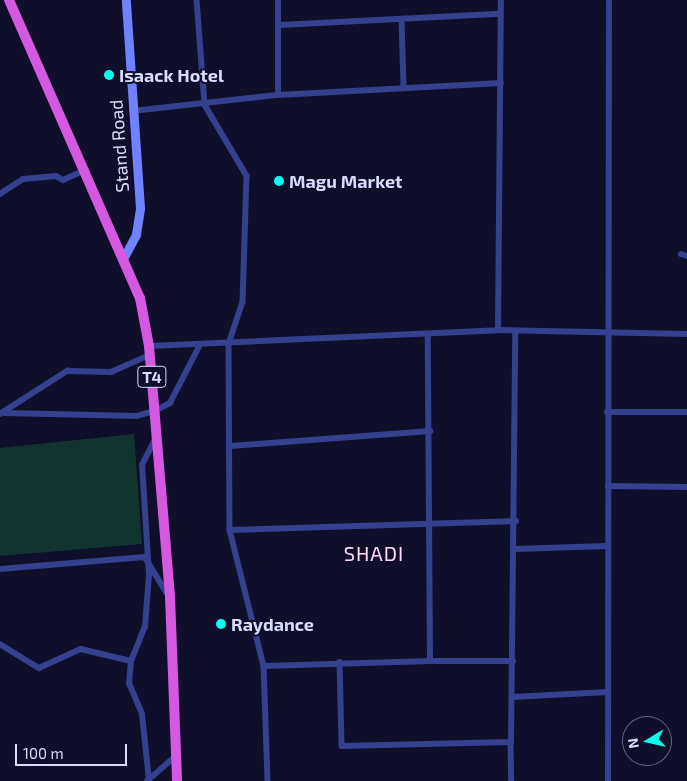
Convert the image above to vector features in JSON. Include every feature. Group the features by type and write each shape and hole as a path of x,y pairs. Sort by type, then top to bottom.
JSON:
{"highway":[{"name":"T4","path":"9,0 124,257 140,298 150,350 170,597 177,781"}],"main road":[{"name":"Stand Road","path":"124,257 136,234 140,208 126,0"}],"street":[{"path":"197,0 205,105 247,176 243,302 229,344 230,530 264,666 268,781"},
{"path":"278,0 280,25 278,95"},
{"path":"498,330 502,83 500,14 502,0"},
{"path":"608,781 607,332 609,0"},
{"path":"280,25 500,14"},
{"path":"402,19 404,88"},
{"path":"132,111 205,105 278,95 502,83"},
{"path":"0,194 23,179 56,176 63,180 85,170"},
{"path":"3,414 67,371 111,372 150,350 200,345 498,330 515,333 607,332 687,334"},
{"path":"512,781 511,742 516,521 515,333"},
{"path":"428,335 430,431 427,522 430,661"},
{"path":"3,414 137,416 155,411 170,403 200,345"},
{"path":"607,412 687,412"},
{"path":"231,446 430,431"},
{"path":"148,781 142,714 129,684 131,661 145,627 142,465 157,435"},
{"path":"608,486 687,487"},
{"path":"230,530 427,522 516,521"},
{"path":"515,549 607,546"},
{"path":"0,569 145,557"},
{"path":"145,557 170,597"},
{"path":"0,644 39,668 81,649 131,661"},
{"path":"264,666 340,662 513,661"},
{"path":"340,662 342,746 511,742"},
{"path":"512,697 608,692"},
{"path":"148,781 175,757"}],"green space":[{"path":"134,434 142,544 0,556 0,448"}],"place":[{"name":"Isaack Hotel","path":"109,75"},
{"name":"Magu Market","path":"279,181"},
{"name":"Raydance","path":"221,624"}],"district":[{"name":"SHADI","path":"374,553"}]}
